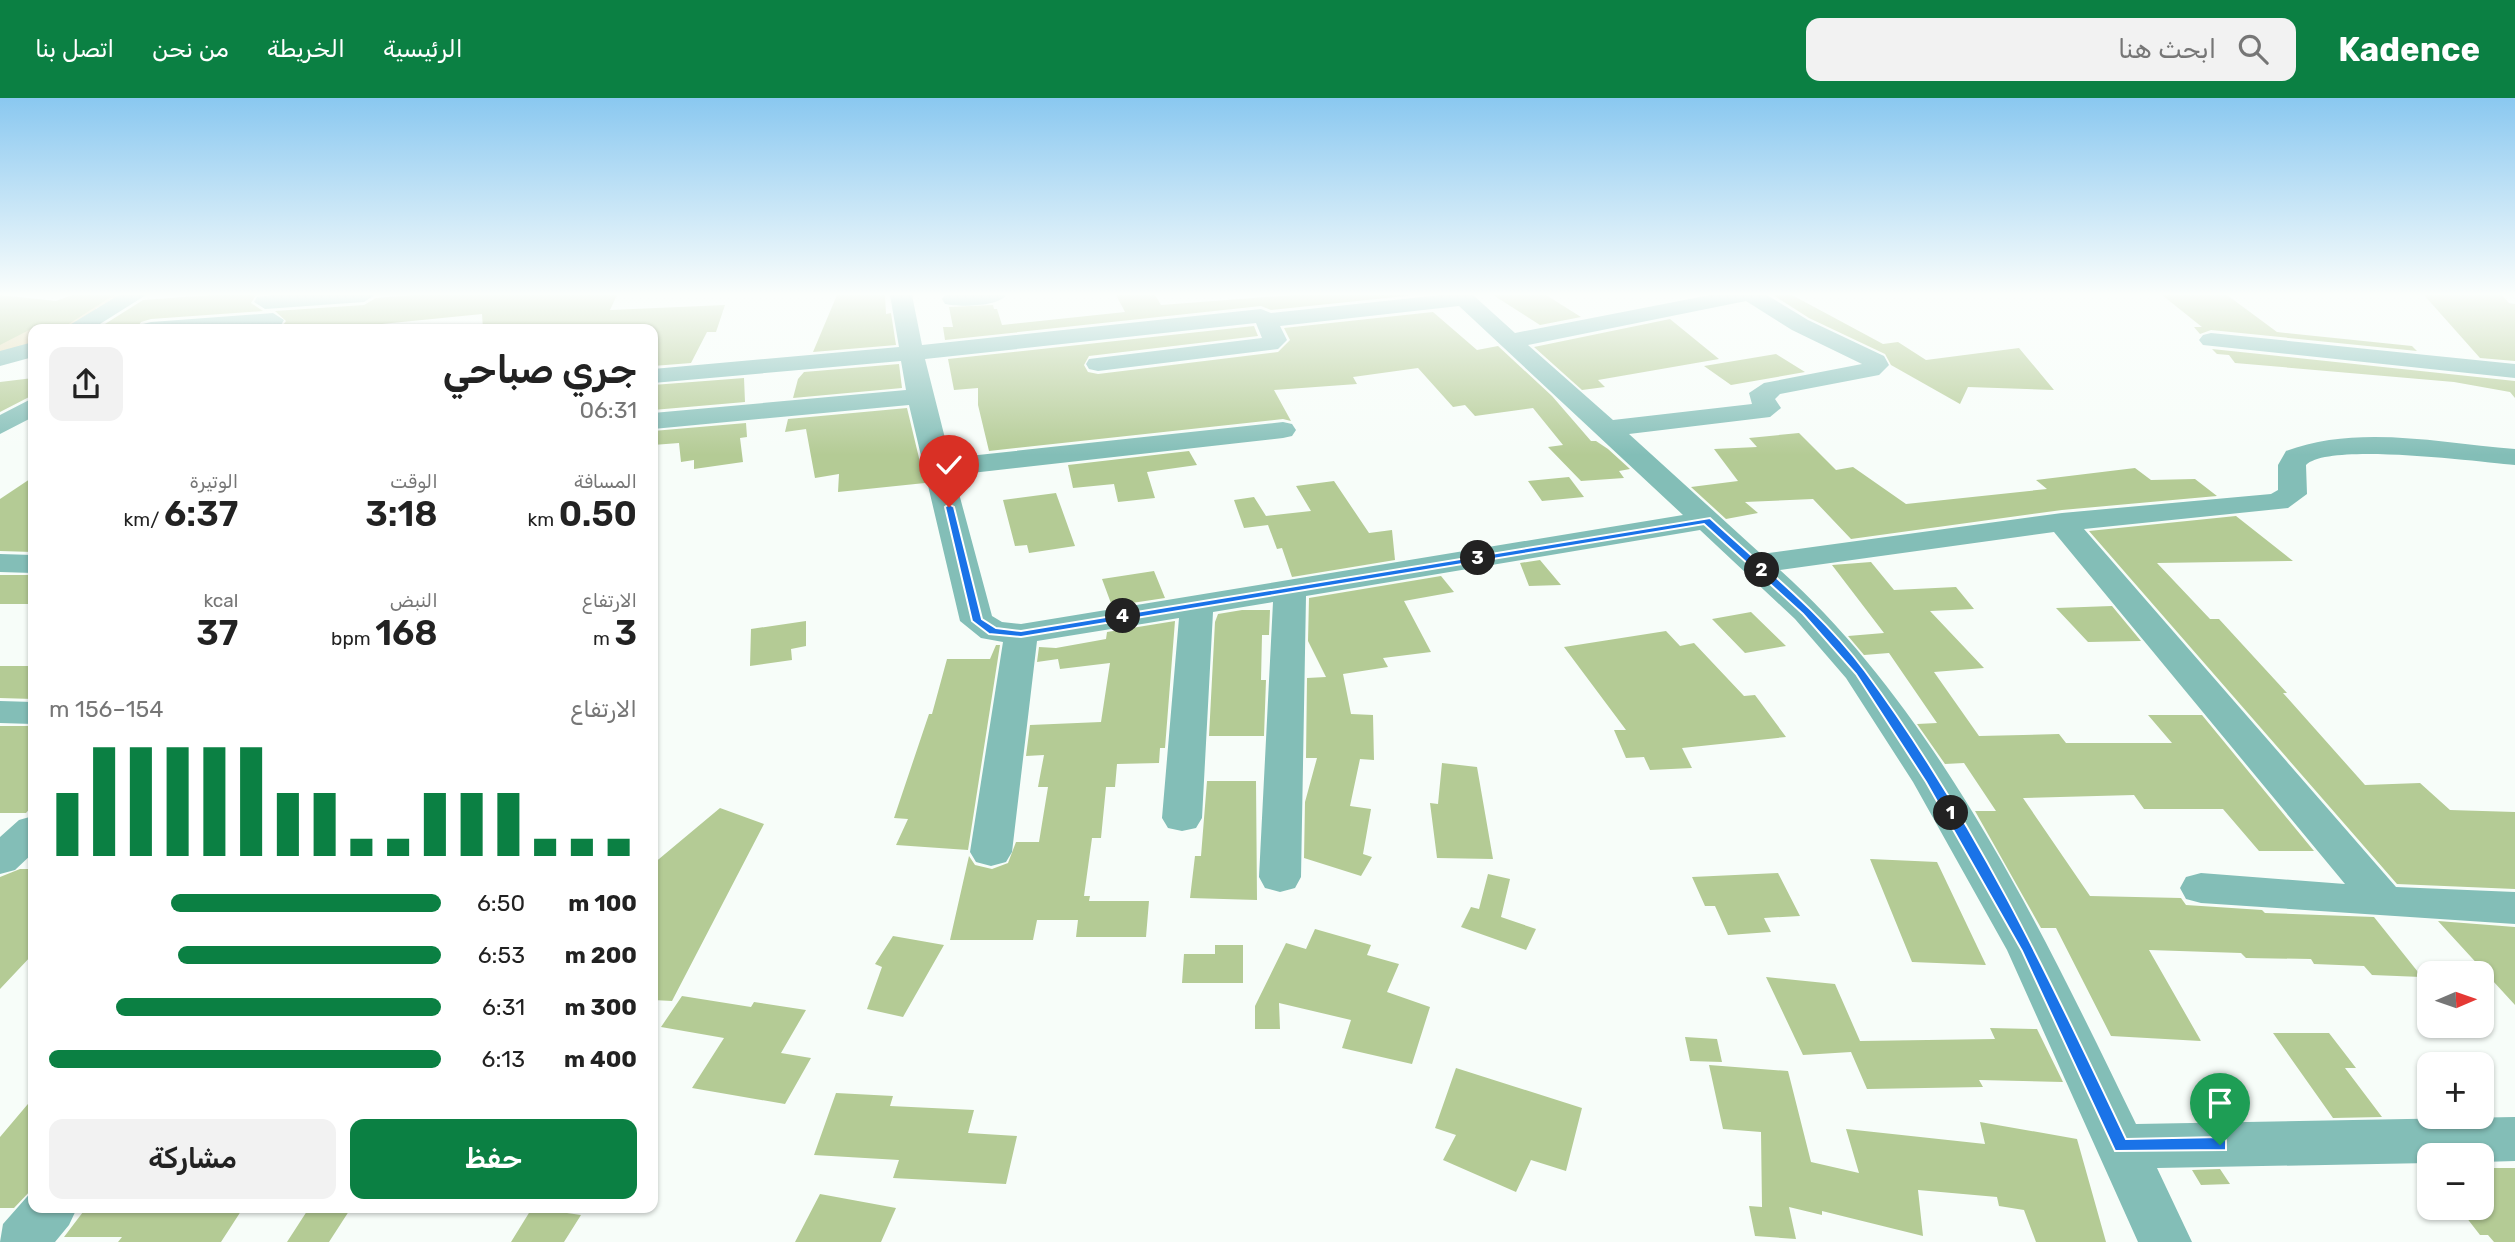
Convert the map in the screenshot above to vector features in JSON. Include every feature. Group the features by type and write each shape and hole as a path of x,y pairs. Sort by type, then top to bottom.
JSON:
{"street":[{"path":"913,348 920,396 977,621 993,631 1021,634 1707,520"},
{"path":"658,376 957,348"},
{"path":"1098,364 1232,348"},
{"path":"1519,348 1807,612 1860,672 1932,781 2029,950 2165,1242"},
{"path":"1607,429 1761,411 1768,408 1762,400 1762,393 1773,388 1870,370 1877,365 1875,361 1849,348"},
{"path":"2293,348 2515,371"},
{"path":"0,359 28,351"},
{"path":"658,421 920,396"},
{"path":"0,426 28,409"},
{"path":"939,468 1283,430"},
{"path":"1754,564 2062,522 2285,500 2293,494 2292,465 2296,457 2318,448 2356,447 2515,457"},
{"path":"2062,522 2384,902"},
{"path":"0,563 28,564"},
{"path":"1280,877 1290,590"},
{"path":"1182,818 1197,604"},
{"path":"991,852 1021,634"},
{"path":"0,712 28,713"},
{"path":"0,860 28,835"},
{"path":"2201,888 2384,902 2515,908"},
{"path":"2121,1146 2515,1139"}],"shaded area":[{"path":"0,348 17,348 0,353"}],"building":[{"path":"658,348 699,348 691,363 658,366"},
{"path":"815,348 856,348 813,352"},
{"path":"1046,348 1153,348 1089,356 1084,365 1088,372 1098,374 1278,352 1282,348 1501,348 1552,396 1591,441 1596,441 1608,449 1630,469 1619,471 1624,478 1581,481 1548,447 1563,445 1533,408 1475,416 1465,405 1453,407 1418,368 1353,377 1357,384 1274,390 1291,421 1283,419 989,451 978,405 978,388 954,390 948,359"},
{"path":"1536,348 1706,348 1719,359 1598,380 1605,387 1582,390"},
{"path":"1873,348 1908,348 1926,360 2019,348 2054,390 1968,387 1960,404 1891,365 1885,354"},
{"path":"2471,348 2515,348 2515,361 2480,358"},
{"path":"2212,349 2515,381 2515,398 2510,392 2454,382 2235,363 2229,355 2217,354"},
{"path":"1776,354 1805,372 1731,385 1704,366"},
{"path":"899,364 902,388 793,398 798,379 804,372"},
{"path":"744,378 745,402 658,410 658,385"},
{"path":"28,379 28,398 0,412 0,382"},
{"path":"907,408 925,483 838,492 839,474 815,478 806,429 785,432 788,419"},
{"path":"746,423 747,437 740,438 743,462 694,469 694,460 681,462 679,443 658,445 658,431"},
{"path":"1799,433 1836,470 1853,467 1906,504 2047,489 2036,480 2135,468 2151,480 2195,479 2217,496 2062,510 1851,539 1813,499 1745,502 1758,513 1726,519 1691,487 1738,481 1714,449 1757,447 1749,438"},
{"path":"1189,451 1197,465 1147,472 1155,498 1118,502 1114,484 1073,488 1068,465"},
{"path":"1569,477 1584,497 1542,501 1528,481"},
{"path":"28,480 28,552 0,551 0,499"},
{"path":"1334,481 1369,533 1392,530 1395,560 1292,577 1282,548 1277,549 1268,525 1244,528 1234,500 1254,497 1266,516 1311,511 1296,486"},
{"path":"1056,493 1075,546 1029,553 1027,545 1015,546 1003,500"},
{"path":"2236,516 2293,561 2157,563 2210,619 2219,619 2287,693 2283,693 2365,785 2420,783 2450,810 2515,812 2515,889 2397,884 2089,531"},
{"path":"1540,560 1561,585 1529,586 1520,563"},
{"path":"1871,562 1894,590 1956,587 1974,609 1930,611 1984,668 1934,672 1979,736 2059,734 2066,743 2172,743 2148,715 2202,715 2314,851 2259,851 2223,809 2144,809 2134,795 2023,798 2090,896 2181,898 2186,905 2262,910 2265,913 2374,917 2417,971 2417,977 2372,975 2364,966 2314,964 2311,959 2246,958 2241,953 2149,950 2201,1041 2111,1036 2056,928 2041,928 1975,811 1996,811 1964,763 1945,764 1917,724 1937,723 1889,653 1864,655 1848,636 1884,633 1832,565"},
{"path":"1154,571 1165,598 1112,606 1102,579"},
{"path":"0,575 28,575 28,604 0,604"},
{"path":"1441,576 1454,592 1404,601 1431,652 1383,658 1388,667 1343,674 1351,714 1373,715 1374,760 1360,759 1350,806 1371,809 1363,854 1372,857 1361,876 1304,858 1305,802 1317,758 1306,758 1307,678 1326,677 1308,641 1309,598"},
{"path":"2112,606 2141,641 2088,642 2056,608"},
{"path":"1242,610 1270,610 1269,635 1262,635 1261,680 1266,680 1264,736 1209,736 1215,622 1218,614"},
{"path":"1751,612 1786,646 1745,653 1712,619"},
{"path":"806,621 806,646 791,649 792,660 750,666 751,629"},
{"path":"1175,621 1165,748 1160,748 1159,763 1117,764 1115,787 1106,787 1101,838 1092,838 1084,896 1090,896 1089,901 1149,901 1146,937 1076,937 1078,920 1037,920 1033,940 950,940 969,856 975,865 992,869 1008,863 1016,842 1039,842 1048,787 1038,787 1044,755 1026,756 1030,725 1101,722 1110,663 1060,669 1058,659 1037,662 1039,647 1056,648 1106,639 1107,632"},
{"path":"1666,631 1680,646 1694,643 1744,696 1755,695 1786,737 1682,748 1692,768 1650,770 1644,757 1626,758 1614,730 1626,730 1564,647"},
{"path":"996,645 1000,645 968,850 896,845 908,819 894,818 929,714 932,714 947,659 990,659"},
{"path":"0,666 28,666 28,699 0,698"},
{"path":"0,726 28,726 28,811 26,813 0,813"},
{"path":"1442,763 1477,767 1493,859 1437,858 1430,803 1438,804"},
{"path":"1207,781 1256,781 1257,900 1190,898 1195,856 1201,856"},
{"path":"720,808 764,824 672,1001 658,1000 658,860"},
{"path":"1870,859 1937,862 1986,965 1912,962"},
{"path":"20,869 28,869 28,959 0,989 0,877"},
{"path":"1778,873 1800,916 1764,918 1771,932 1728,935 1715,906 1705,906 1692,877"},
{"path":"1488,874 1510,879 1501,917 1536,929 1526,950 1461,927 1471,907 1479,909"},
{"path":"2438,921 2515,927 2515,1005 2494,982 2494,961 2475,961"},
{"path":"1315,929 1371,945 1367,955 1399,964 1387,992 1430,1007 1412,1064 1342,1048 1351,1020 1279,1003 1280,1029 1255,1029 1255,1006 1286,943 1306,949"},
{"path":"893,936 944,945 903,1017 867,1009 882,967 875,964"},
{"path":"1215,945 1243,945 1243,983 1182,983 1184,954 1215,954"},
{"path":"1766,977 1835,984 1860,1041 1995,1039 1990,1028 2037,1029 2063,1082 1979,1080 1983,1087 1867,1089 1851,1052 1803,1055"},
{"path":"682,996 751,1007 754,1002 806,1010 781,1053 811,1058 785,1104 692,1088 724,1038 661,1027"},
{"path":"2273,1033 2329,1033 2356,1068 2345,1068 2382,1117 2333,1118"},
{"path":"1685,1037 1717,1039 1722,1062 1690,1061"},
{"path":"1709,1065 1788,1071 1811,1162 1859,1173 1846,1129 1985,1144 1980,1122 2077,1139 2106,1242 2036,1242 2024,1210 1999,1206 1997,1197 1918,1190 1923,1236 1822,1211 1822,1215 1789,1207 1796,1239 1755,1236 1749,1206 1762,1207 1761,1132 1723,1129"},
{"path":"1456,1068 1582,1108 1566,1171 1531,1160 1516,1192 1443,1160 1456,1135 1435,1128"},
{"path":"836,1093 893,1096 890,1106 974,1110 968,1133 1017,1136 1006,1184 893,1178 899,1160 814,1155"},
{"path":"28,1104 28,1193 14,1208 0,1208 0,1137"},
{"path":"2494,1168 2515,1168 2515,1242 2494,1242 2488,1235 2480,1235 2468,1220 2494,1220"},
{"path":"2220,1169 2230,1184 2201,1185 2192,1170"},
{"path":"820,1194 896,1208 881,1242 795,1242"},
{"path":"82,1213 240,1213 221,1242 118,1242 122,1237 64,1237"},
{"path":"306,1213 348,1213 329,1242 287,1242"},
{"path":"529,1213 581,1215 564,1242 511,1242"}],"route":[{"path":"949,507 977,621 993,631 1021,634 1707,520 1807,612 1860,672 1932,781 2029,950 2121,1146 2220,1145"}]}
